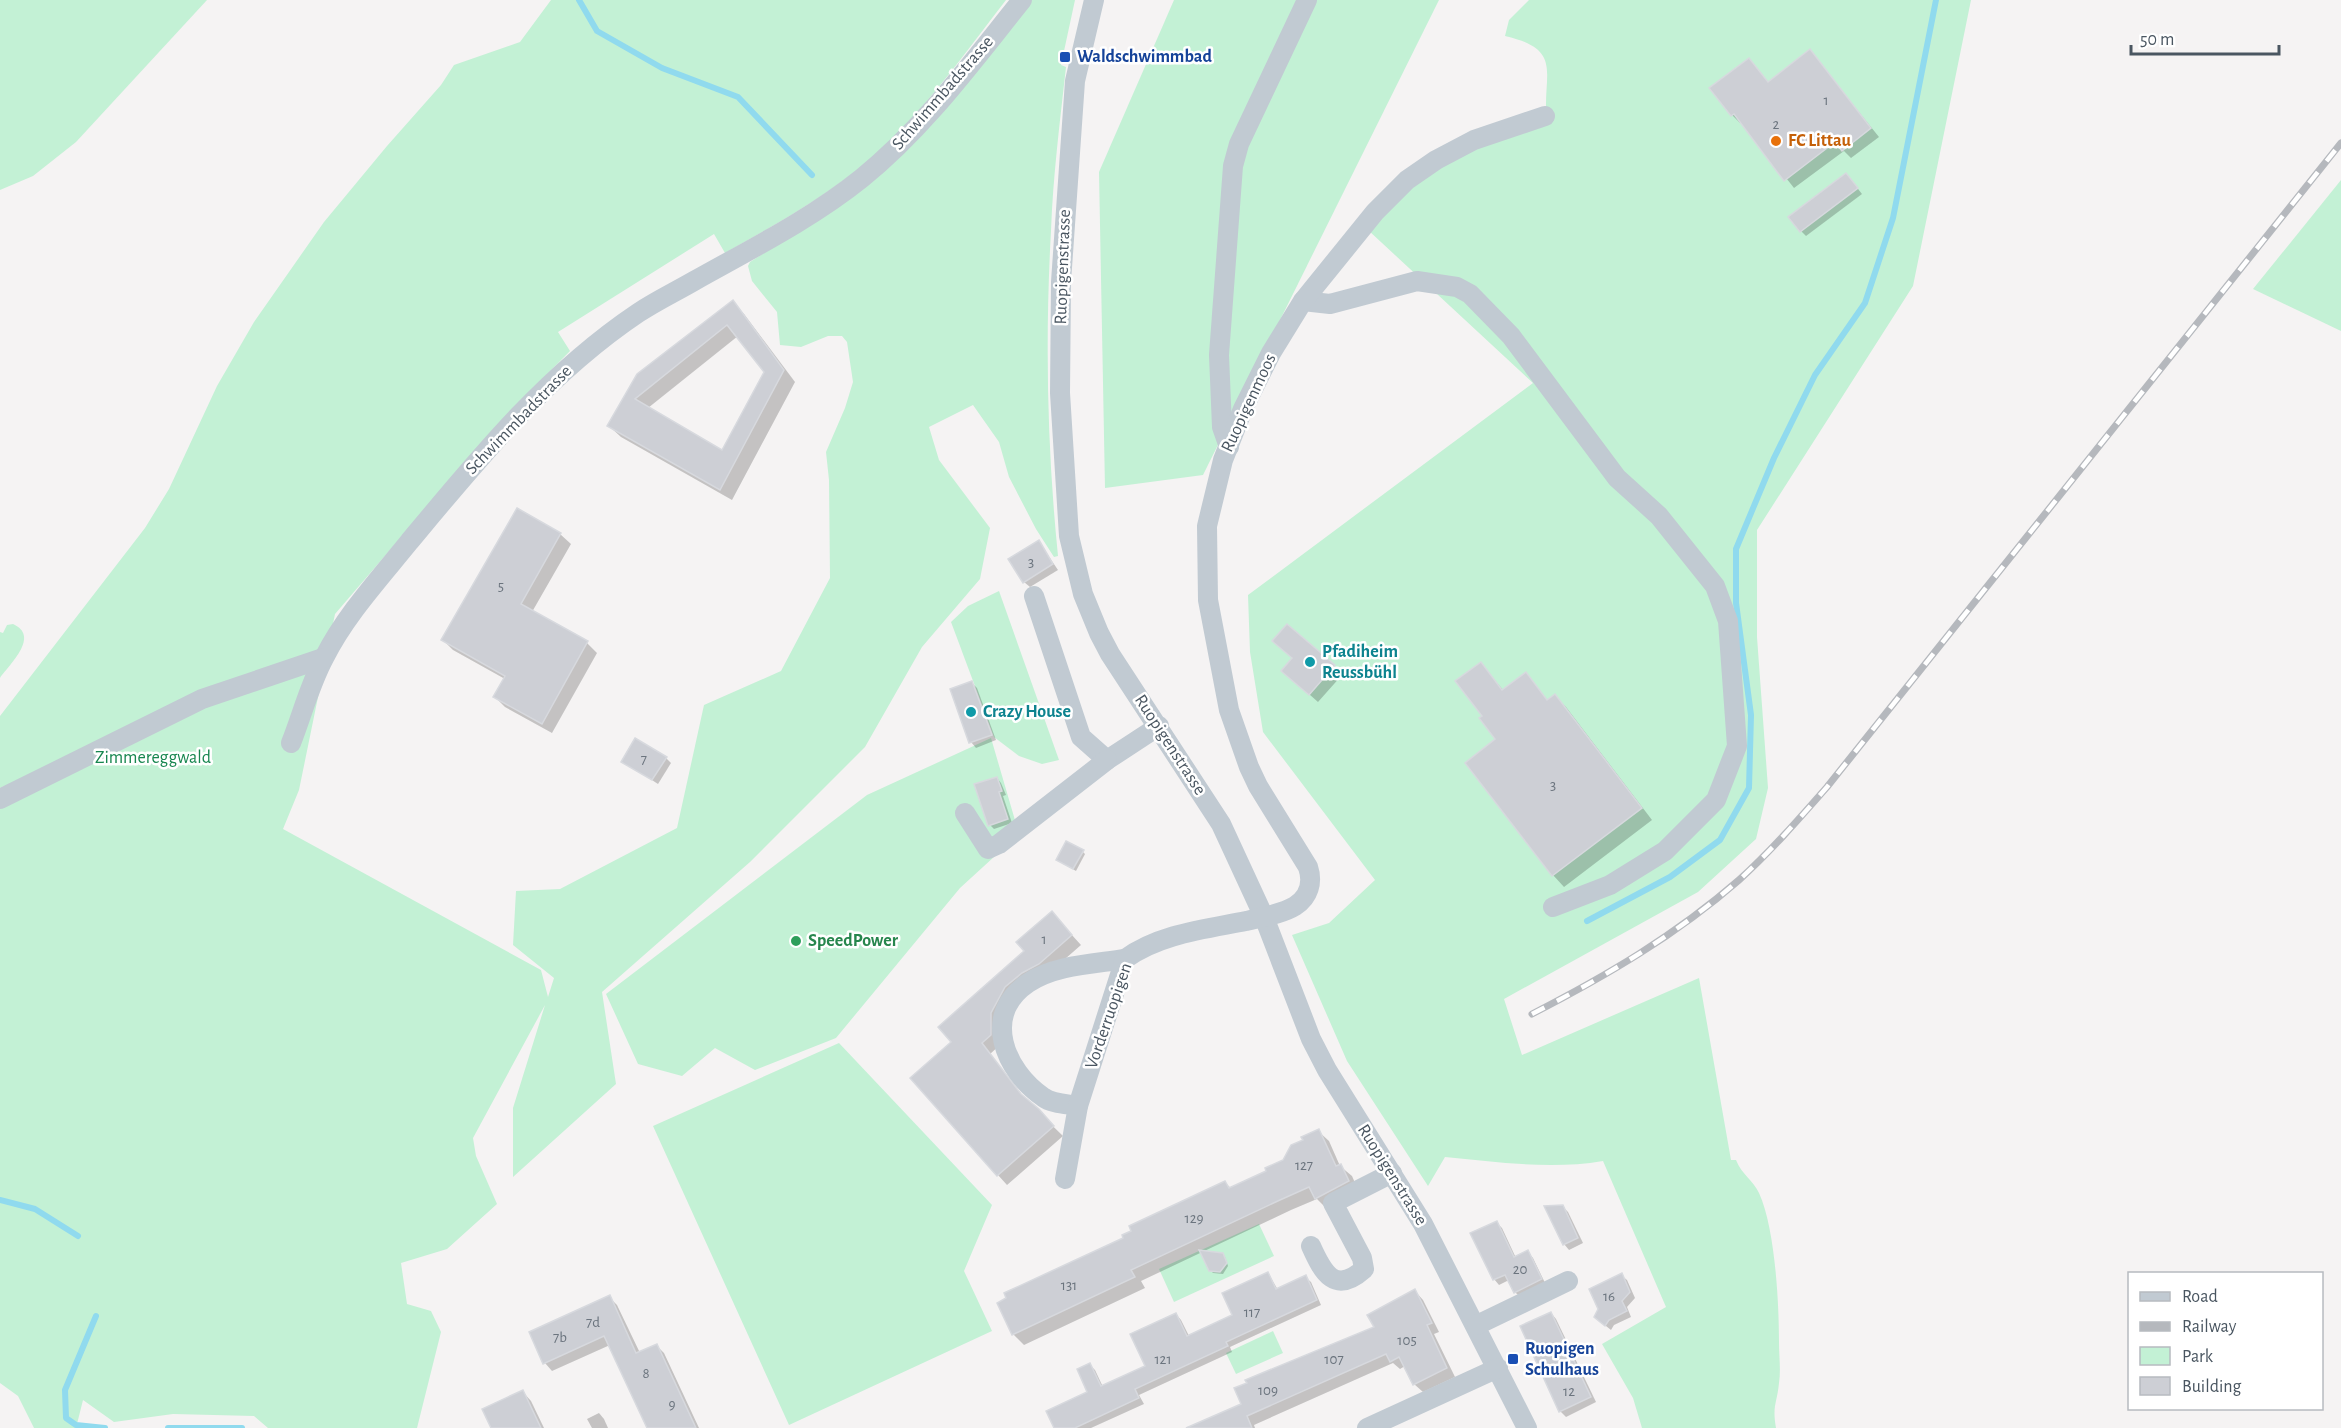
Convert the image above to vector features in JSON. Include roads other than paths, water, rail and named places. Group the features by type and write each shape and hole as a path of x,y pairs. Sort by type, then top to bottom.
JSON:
{"street":[{"name":"Schwimmbadstrasse","path":"291,742 324,658 359,604 469,470 526,407 564,371 639,312 817,210 860,179 891,153 928,115 1022,0"},
{"name":"Ruopigenstrasse","path":"1094,0 1075,81 1061,271 1060,393 1069,536 1083,594 1099,633 1221,824 1264,916 1311,1039 1327,1070 1429,1234 1527,1428"},
{"path":"1229,447 1222,427 1219,355 1233,165 1239,144 1307,0"},
{"name":"Ruopigenmoos","path":"1264,916 1294,907 1308,892 1311,876 1308,867 1249,767 1229,710 1208,600 1207,526 1223,460 1243,409 1266,362 1303,301 1375,212 1407,180 1436,160 1474,140 1545,116"},
{"path":"1303,301 1330,304 1417,281 1457,286 1470,294 1511,336 1617,478 1659,516 1715,586 1728,621 1737,746 1716,800 1665,851 1610,885 1553,907"},
{"path":"1034,596 1081,737 1107,760"},
{"path":"0,799 202,699 324,658"},
{"path":"965,813 988,849 999,844 1107,760 1159,726"},
{"name":"Vorderruopigen","path":"1065,1179 1078,1106 1125,959 1137,950 1159,940 1264,916"},
{"path":"1078,1106 1044,1098 1012,1066 1003,1045 1003,1022 1006,1010 1019,991 1052,971 1125,959"},
{"path":"1311,1246 1326,1275 1334,1280 1349,1279 1364,1269 1362,1258 1334,1203 1392,1173"},
{"path":"1477,1326 1568,1281"},
{"path":"1367,1428 1497,1368"}],"waterway":[{"path":"579,0 597,31 662,68 738,97 812,175"},
{"path":"1587,921 1670,877 1720,840 1749,788 1751,715 1736,603 1736,549 1774,458 1815,375 1865,303 1893,218 1936,0"},
{"path":"0,1200 35,1209 78,1236"},
{"path":"96,1316 65,1390 66,1418 76,1425 105,1428"},
{"path":"168,1428 242,1428"}],"railway":[{"path":"1532,1014 1587,985 1665,937 1739,880 1784,835 1827,787 2341,143"}],"place":[{"name":"Waldschwimmbad","path":"1065,57"},
{"name":"FC Littau","path":"1776,141"},
{"name":"Pfadiheim Reussbühl","path":"1310,662"},
{"name":"Crazy House","path":"971,712"},
{"name":"SpeedPower","path":"796,941"},
{"name":"Ruopigen Schulhaus","path":"1513,1359"}],"park label":[{"name":"Zimmereggwald","path":"153,758"}]}
